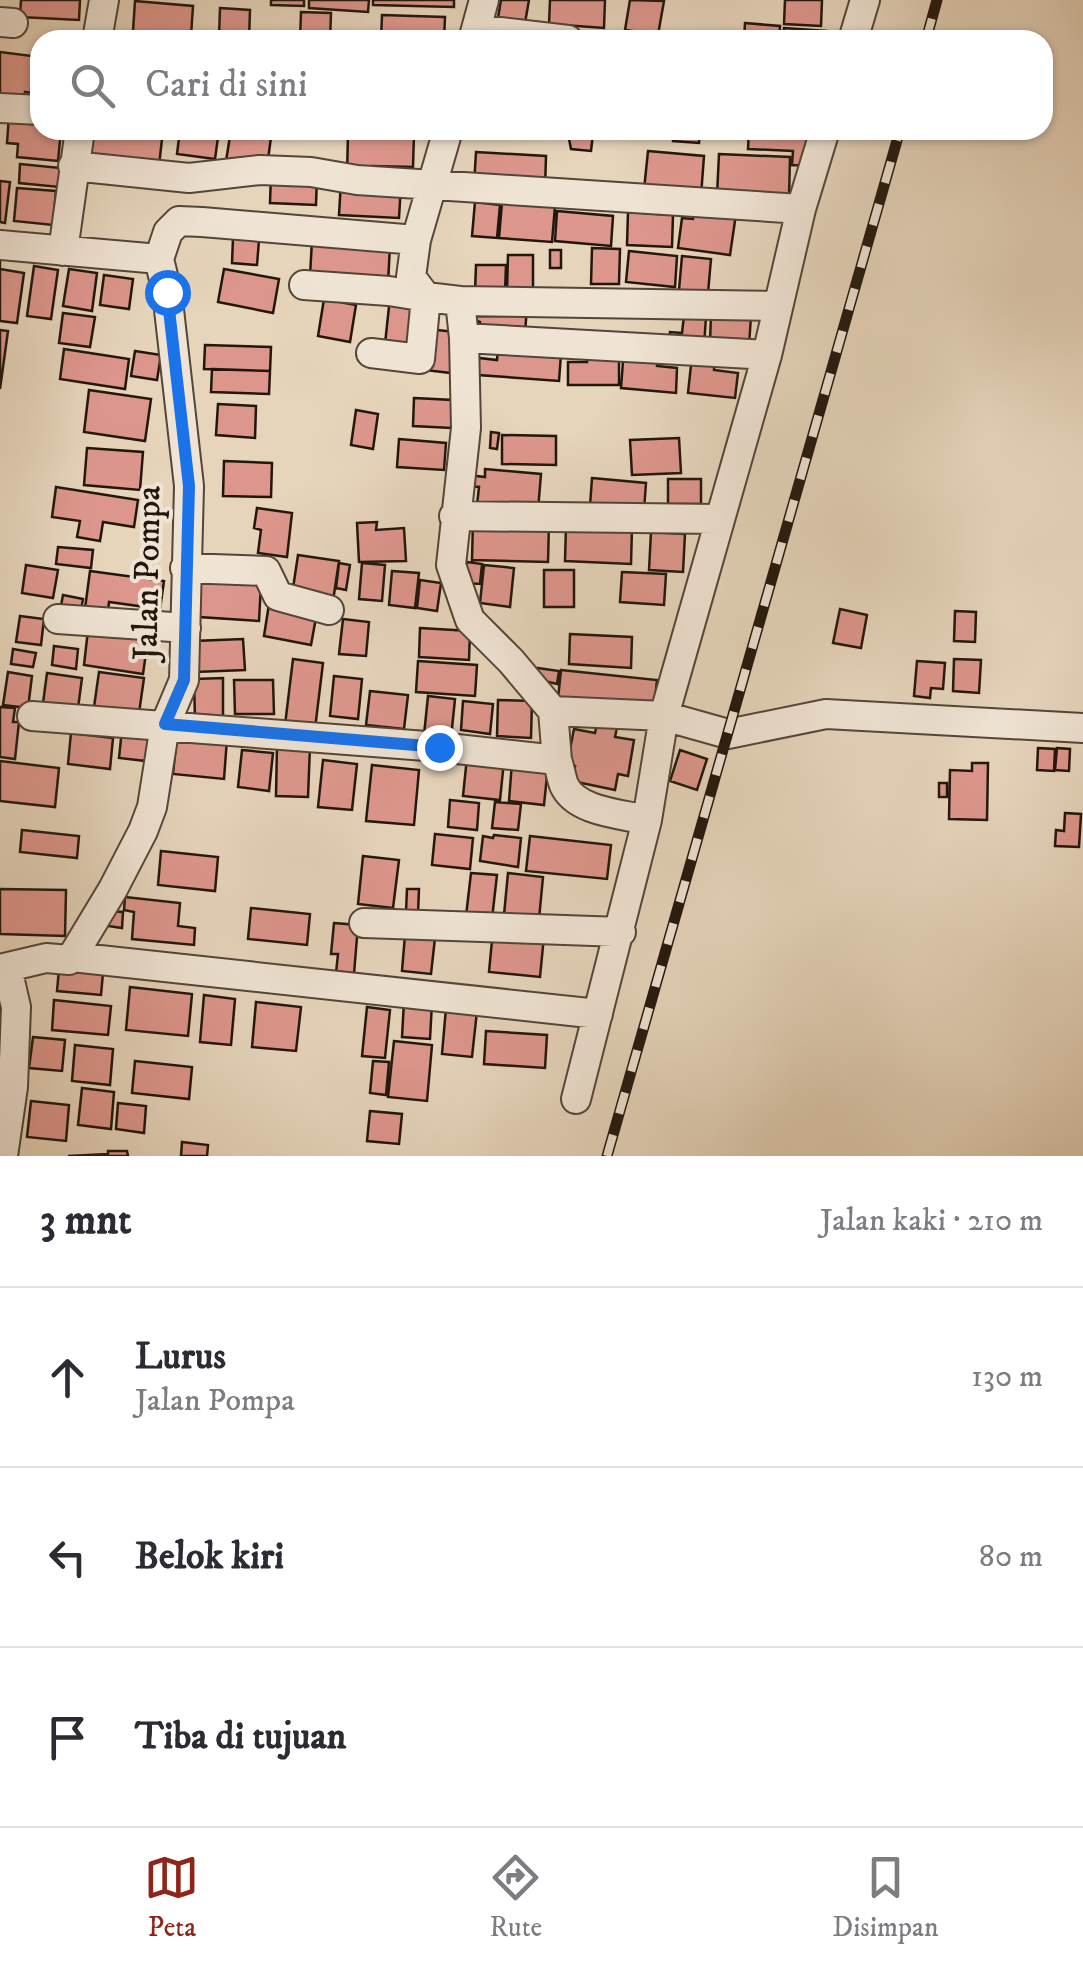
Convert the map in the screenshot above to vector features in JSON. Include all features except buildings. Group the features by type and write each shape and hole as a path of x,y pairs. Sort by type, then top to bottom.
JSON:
{"street":[{"path":"99,30 104,0"},
{"path":"475,30 484,0"},
{"path":"856,30 865,0"},
{"path":"0,108 30,110"},
{"path":"63,251 78,140"},
{"path":"371,353 420,359 426,297 411,277 416,240 445,140"},
{"path":"576,1099 647,820 664,716 767,355 801,209 822,140"},
{"path":"73,166 189,178 260,170 311,172 357,180 801,209"},
{"path":"0,246 159,259 168,232 179,221 416,240"},
{"name":"Jalan Pompa","path":"72,957 143,832 152,807 165,724 184,680 189,486 167,292 159,259"},
{"path":"304,285 390,290 460,301 777,306"},
{"path":"460,301 466,428 451,565 470,620 553,711 558,760 571,796 582,803 647,820"},
{"path":"464,338 767,355"},
{"path":"454,516 718,518"},
{"path":"185,568 266,571 278,596 328,610"},
{"path":"58,619 186,628"},
{"path":"553,711 664,716 728,734 826,714 1083,728"},
{"path":"32,716 165,724 558,760"},
{"path":"364,923 620,932"},
{"path":"3,1156 6,1086 16,1007 3,968 46,958 72,957 598,1014"}],"railway":[{"path":"929,30 937,0"},
{"path":"607,1156 897,140"}],"route":[{"path":"167,292 189,486 184,680 165,724 439,747"}]}
